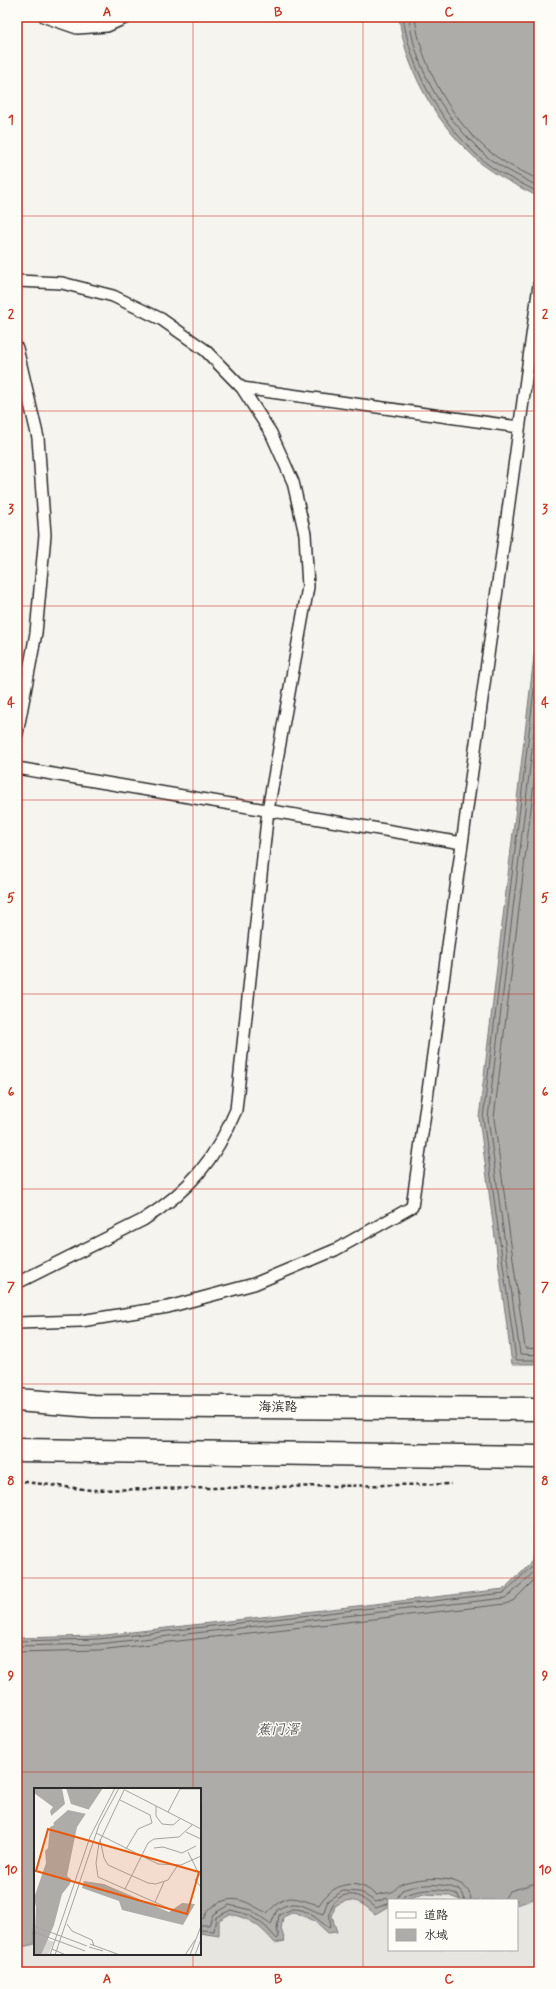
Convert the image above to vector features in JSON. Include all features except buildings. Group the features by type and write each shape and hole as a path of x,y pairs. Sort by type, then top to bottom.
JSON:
{"street":[{"name":"海滨路","path":"17,1400 94,1406 539,1408"},
{"path":"17,1450 539,1457"}],"lane":[{"path":"45,17 78,28 107,26 127,17"},
{"path":"17,281 62,283 113,296 161,319 205,350 242,388 271,433 293,482 305,534 308,587 268,810 236,1110 226,1134 213,1157 197,1177 162,1208 143,1220 17,1283"},
{"path":"17,1323 81,1321 168,1307 254,1284 335,1250 412,1207 539,286"},
{"path":"17,348 38,438 45,535 36,633 17,734"},
{"path":"242,388 519,427"},
{"path":"17,768 462,843"}],"path":[{"path":"17,1481 91,1490 459,1484"}],"shaded area":[{"path":"424,1894 447,1895 457,1899 405,1899"},
{"path":"539,1897 539,1972 17,1972 17,1948 34,1944 34,1955 201,1955 201,1933 219,1936 219,1920 230,1914 247,1918 262,1928 275,1943 281,1929 283,1917 294,1912 315,1921 328,1933 337,1931 332,1917 335,1906 344,1900 358,1901 375,1914 388,1907 388,1951 518,1951 518,1905"}],"water":[{"path":"399,17 539,17 539,197 505,179 483,165 468,151 443,122 422,90 414,72 402,36"},
{"path":"539,615 539,1364 512,1364 479,1118"},
{"name":"蕉门滘","path":"539,1526 539,1897 518,1905 518,1899 457,1899 447,1895 424,1894 405,1899 388,1899 388,1907 375,1914 361,1903 356,1901 346,1901 335,1906 332,1917 337,1932 328,1933 315,1921 294,1912 283,1917 281,1929 285,1941 275,1943 255,1924 244,1918 230,1914 219,1920 219,1936 201,1933 201,1788 34,1788 34,1944 17,1948 17,1638 97,1636 504,1589 532,1561 534,1527"}]}
